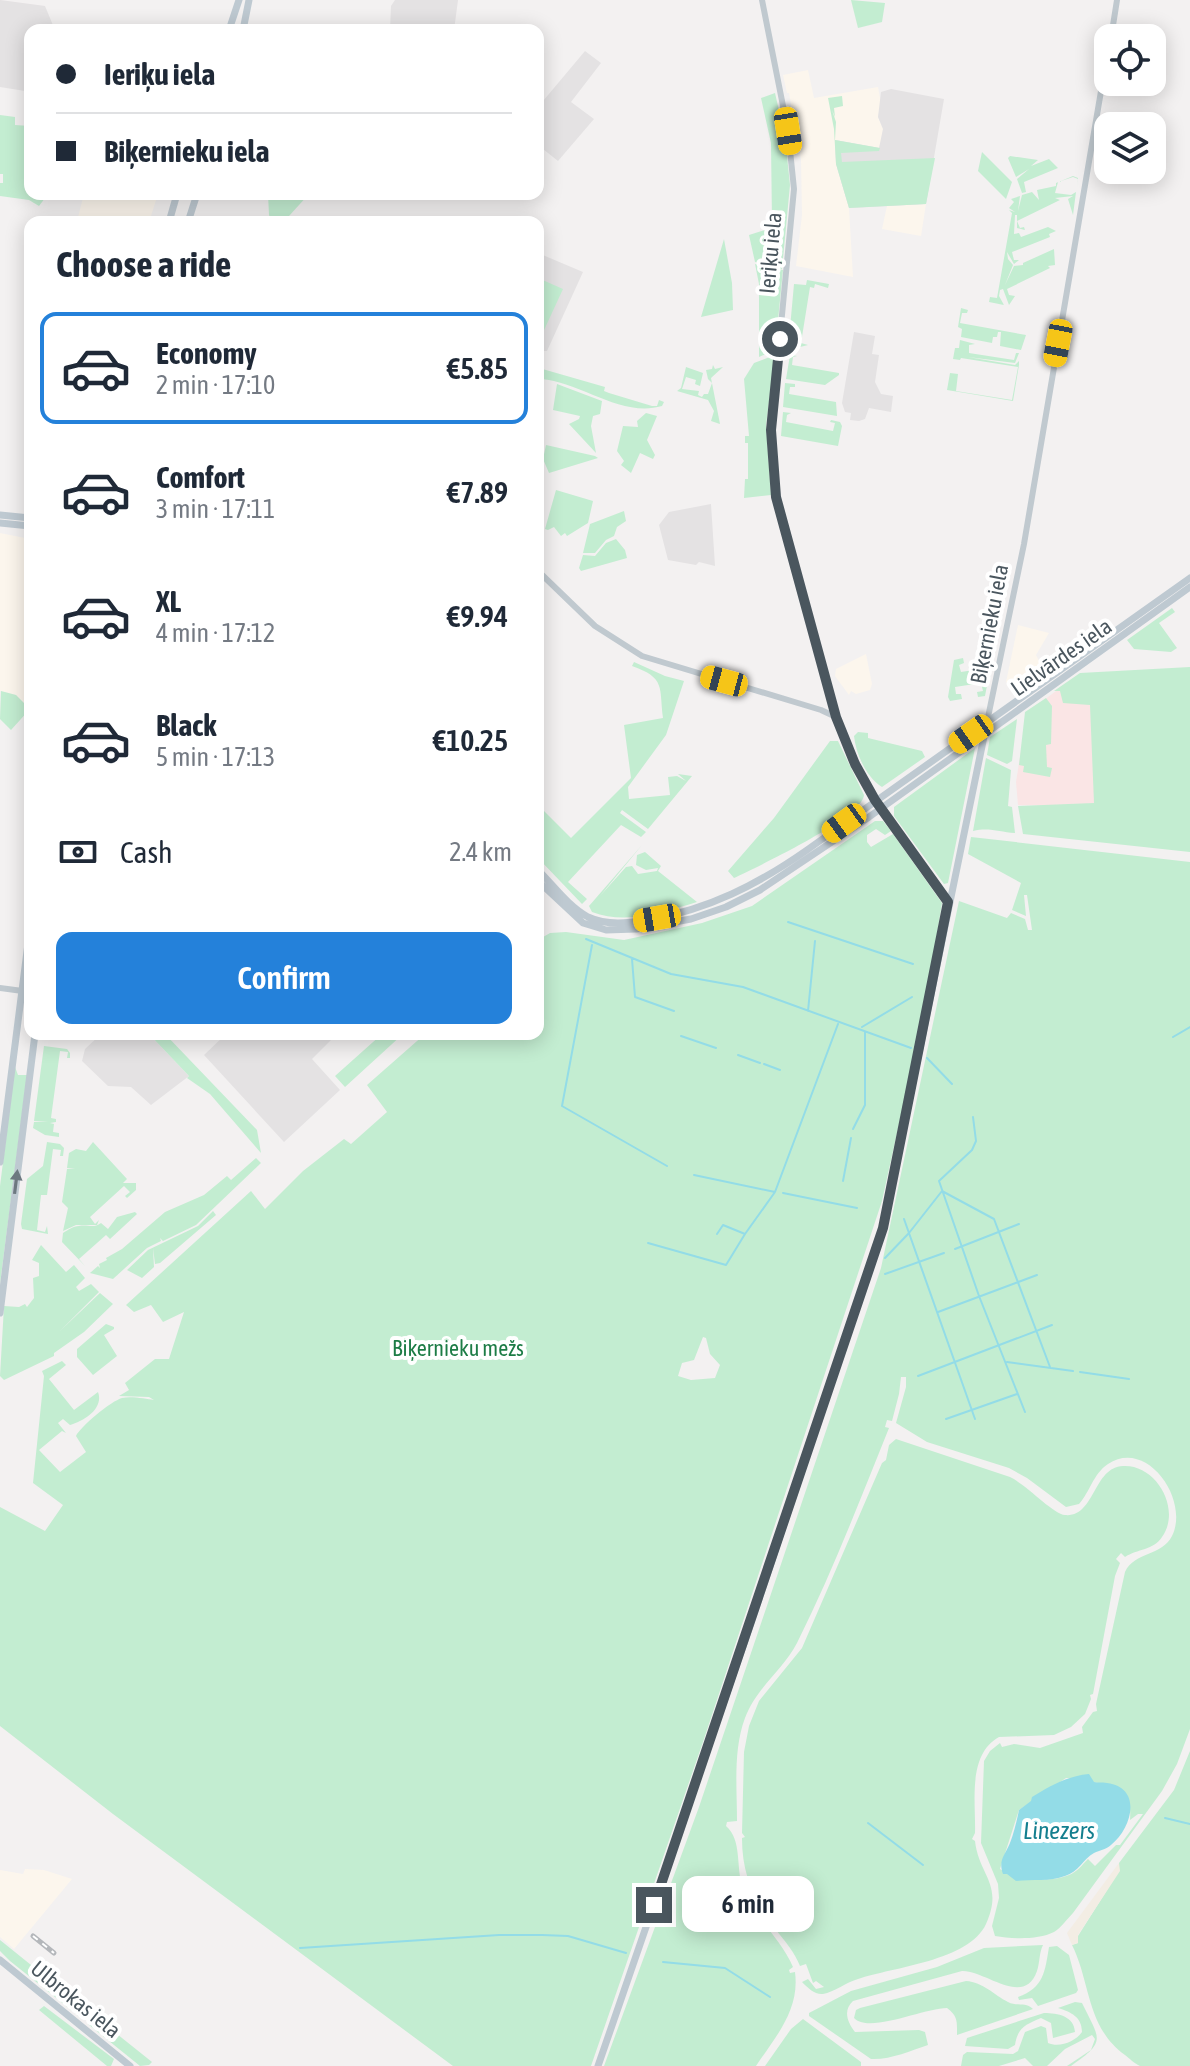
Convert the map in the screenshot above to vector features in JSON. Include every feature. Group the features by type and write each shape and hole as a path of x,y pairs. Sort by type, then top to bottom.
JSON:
{"main road":[{"path":"231,24 239,0"},
{"path":"244,24 249,0"},
{"path":"0,515 24,517"},
{"path":"0,523 24,525"},
{"name":"Lielvārdes iela","path":"878,804 983,734 1190,578"},
{"name":"Lielvārdes iela","path":"544,880 589,926 620,931 691,919 726,907 760,890 987,722 1190,587"},
{"name":"Biķernieku iela","path":"598,2066 755,1612 883,1228 987,722"},
{"path":"0,1162 14,1052 24,1002"},
{"path":"0,1313 34,1040"},
{"path":"14,1052 19,1071 26,1071 30,1065"},
{"name":"Ulbrokas iela","path":"0,1960 130,2066"}],"street":[{"name":"Ieriķu iela","path":"762,0 788,131 794,189 771,430 776,497 836,717 855,764 878,804 948,902"},
{"path":"1113,24 1117,0"},
{"name":"Biķernieku iela","path":"987,722 1024,544 1100,96"},
{"path":"544,577 595,626 642,656 836,717"},
{"path":"0,988 24,992"}],"shaded area":[{"path":"0,0 45,6 52,24 24,24 24,91 0,87"},
{"path":"395,0 458,0 455,24 390,24 391,6"},
{"path":"585,51 601,63 571,102 594,119 558,161 544,150 544,100"},
{"path":"808,70 814,98 878,87 881,103 878,117 883,129 880,148 836,140 836,164 849,208 853,277 796,266 802,215 801,159 783,75"},
{"path":"891,89 944,99 926,204 849,208 836,164 835,140 879,148 883,129 878,117 881,92"},
{"path":"82,200 156,200 151,216 78,216"},
{"path":"926,204 921,236 882,229 887,206"},
{"path":"544,256 583,272 547,351 544,351"},
{"path":"854,332 875,336 872,354 879,355 875,382 881,394 893,396 891,412 869,408 865,419 859,421 850,420 851,413 845,412 842,403"},
{"path":"711,504 715,566 668,560 659,525 669,512"},
{"path":"0,533 24,538 24,703 16,695 0,691"},
{"path":"1018,625 1049,633 1036,655 1045,672 1020,691 1006,682"},
{"path":"866,654 872,684 870,690 856,694 851,691 849,695 835,676 836,669"},
{"path":"1130,673 1099,806 1018,805 1016,782 1027,713 1060,688"},
{"path":"95,1040 155,1040 189,1076 151,1105 131,1087 108,1086 82,1061 85,1049"},
{"path":"220,1040 331,1040 312,1059 340,1090 284,1142 204,1055"},
{"path":"25,1869 44,1870 72,1879 14,1949 0,1937 0,1870 23,1874"}],"green space":[{"path":"851,0 885,3 882,22 858,28"},
{"path":"775,93 785,137 790,185 782,269 755,262 749,235 768,229 772,223 771,143 761,98"},
{"path":"842,96 843,106 834,108 835,117 832,110 836,122 835,140 880,148 879,151 841,153 842,162 935,158 926,204 849,208 836,164 828,98"},
{"path":"0,115 15,117 15,125 24,126 24,199 0,196 3,174 0,174"},
{"path":"982,152 1012,182 1006,199 978,171"},
{"path":"1008,158 1038,160 1031,166 1049,159 1058,168 1024,182 1026,192 1022,193 1017,179 1029,169 1016,177"},
{"path":"1058,182 1055,193 1071,195 1076,192 1073,215 1068,199 1073,196 1055,198 1060,200 1017,221 1015,215 1014,234 1019,233 1021,237 1048,227 1056,231 1049,234 1050,237 1012,252 1014,260 1019,260 1014,264 1007,252 1013,265 1005,285 1014,266 1023,265 1054,249 1055,265 1007,289 1009,295 1015,296 1009,305 1003,289 999,296 1004,305 989,302 990,297 997,298 1012,213 1009,210 1015,212 1009,208 1014,202 1011,199 1020,196 1018,211 1022,195 1032,192 1039,200 1037,190 1056,186"},
{"path":"29,200 44,200 39,206"},
{"path":"268,200 304,200 289,216 269,215"},
{"path":"724,239 732,283 733,310 701,317"},
{"path":"755,264 783,270 775,350 759,357 759,284"},
{"path":"807,280 829,284 828,288 815,284 814,288 810,287 801,343 808,345 788,350 794,284 806,285"},
{"path":"544,281 563,289 544,330"},
{"path":"961,308 968,310 962,313 960,323 1026,335 1021,350 1000,346 1001,332 993,337 992,343 961,337 962,329 958,327"},
{"path":"960,340 975,344 969,345 969,353 1014,360 1016,353 1019,353 1015,363 968,357 1015,365 1019,361 1013,401 947,390 950,373 958,374 956,391 1012,400 1018,367 953,359"},
{"path":"775,355 766,425 771,495 744,498 745,479 748,479 748,443 745,443 745,436 749,436 744,379 754,363"},
{"path":"790,355 797,356 793,357 792,365 839,375 825,385 786,379"},
{"path":"713,365 715,369 723,367 711,378 712,383 706,370 712,369"},
{"path":"686,367 703,373 700,386 695,384 696,380 686,377 682,389 699,391 698,395 702,397 708,394 712,383 720,424 711,421 714,411 708,400 677,391 681,388"},
{"path":"544,369 605,387 604,391 652,406 657,406 659,400 664,402 662,406 631,407 544,380"},
{"path":"785,383 795,384 795,387 790,387 789,394 836,402 837,416 783,407"},
{"path":"557,384 602,401 600,414 593,416 591,426 596,453 569,424 580,416 553,410"},
{"path":"783,412 791,413 787,415 786,422 833,431 835,423 831,420 840,422 838,446 781,436"},
{"path":"646,413 657,416 647,440 655,455 653,459 640,453 631,473 621,465 624,461 617,451 623,426 638,427 637,421"},
{"path":"546,445 598,458 549,473 544,454"},
{"path":"556,490 593,501 588,523 567,536 565,533 561,536 554,527 545,529"},
{"path":"624,511 626,521 617,527 614,536 595,553 583,553 590,524"},
{"path":"616,539 627,558 581,571 583,555 595,556 606,543"},
{"path":"1172,608 1175,612 1159,623 1177,648 1171,652 1134,649 1127,640"},
{"path":"993,654 985,696 978,697 977,692 983,691 981,683 955,687 956,694 961,694 962,699 950,701 954,660 963,658 964,663 959,665 961,672 987,668 986,660 980,661 979,656"},
{"path":"634,662 684,681 666,735 628,787 629,799 670,795 668,777 677,776 686,781 678,774 692,776 648,829 622,810 620,813 646,832 641,837 621,825 568,882 587,899 582,904 544,864 544,811 571,838 631,778 624,725 663,718 659,685 651,675 632,666"},
{"path":"1190,667 1190,852 1023,834 1018,806 1094,803 1090,705 1063,703 1060,691 1054,691 1080,673"},
{"path":"1,691 16,695 24,703 24,716 11,730 0,719"},
{"path":"1046,698 1052,706 1051,744 1046,745 1047,767 1052,768 1050,777 1023,772 1024,766 1019,765 1025,712"},
{"path":"1017,719 1012,761 1007,764 987,755 990,737"},
{"path":"858,732 868,733 868,738 922,751 925,757 882,787 871,777 860,757 854,736"},
{"path":"830,741 838,741 864,795 859,804 807,841 734,878 728,871 774,818"},
{"path":"975,748 948,883 944,884 894,816 894,807"},
{"path":"986,758 1011,770 1008,806 1012,807 1015,833 973,831"},
{"name":"Biķernieku mežs","path":"875,821 883,821 891,831 885,835 876,829 867,835 871,847 893,834 942,903 926,1001 882,1201 704,1739 591,2066 453,2066 113,1814 0,1726 0,1507 45,1531 63,1505 33,1483 42,1371 62,1361 66,1365 49,1379 74,1410 98,1392 98,1403 92,1413 70,1425 63,1419 58,1423 66,1433 62,1431 39,1450 60,1472 86,1452 76,1436 104,1409 122,1398 154,1400 149,1397 119,1396 129,1390 125,1383 155,1359 169,1359 184,1312 163,1322 151,1305 134,1312 126,1305 251,1191 265,1209 303,1171 344,1139 351,1144 387,1112 367,1085 418,1040 544,1040 544,936 550,933 566,932 624,940 702,923 752,906","holes":["703,1337 710,1354 720,1365 715,1378 691,1380 678,1376 682,1363 694,1360"]},
{"path":"971,837 1190,862 1190,1729 1177,1764 1162,1791 1062,1926 1040,1936 995,1936 992,1926 999,1898 998,1884 981,1843 984,1761 1000,1743 1002,1747 1014,1744 1040,1748 1083,1733 1082,1727 1097,1711 1125,1572 1135,1561 1162,1547 1172,1536 1176,1522 1175,1506 1161,1477 1137,1459 1123,1458 1108,1464 1079,1504 1066,1507 1009,1468 927,1442 896,1423 906,1387 906,1377 901,1377 892,1421 887,1420 885,1427 889,1428 822,1590 797,1643 750,1707 741,1730 736,1769 737,1821 727,1822 726,1826 734,1838 740,1878 747,1896 787,1956 793,1967 790,1973 795,1972 796,1986 790,2011 756,2066 604,2066 699,1807 881,1268 959,901 1007,918 1011,913 1025,919 1028,930 1032,930 1027,895 1024,895 1026,916 1012,910 1021,883 968,854","holes":["1066,1778 1119,1789 1127,1797 1130,1820 1143,1814 1120,1845 1116,1845 1095,1866 1088,1859 1072,1874 1043,1880 1015,1876 1000,1869 1019,1810"]},
{"path":"642,845 600,896 626,867 632,866 638,874 657,871 658,868 646,870 636,865 637,855 645,852 661,866 658,871 697,902 631,917 592,912 589,906"},
{"path":"155,1040 171,1040 257,1130 261,1153 210,1094 187,1078 189,1076"},
{"path":"375,1040 396,1040 345,1087 335,1076"},
{"path":"44,1046 67,1049 70,1053 70,1058 67,1058 68,1052 60,1051 51,1118 56,1122 50,1123 54,1124 53,1132 59,1133 59,1137 45,1135 33,1128 34,1122 48,1122 34,1121"},
{"path":"15,1067 18,1075 27,1075 0,1284 0,1186"},
{"path":"47,1142 60,1144 64,1148 63,1156 60,1156 61,1150 53,1149 47,1195 41,1195 37,1230 45,1232 47,1226 48,1234 22,1229 21,1224 27,1179 43,1166"},
{"path":"93,1142 127,1179 123,1183 136,1183 136,1190 127,1198 125,1196 130,1192 124,1186 90,1217 95,1224 99,1220 97,1225 76,1225 63,1231 68,1208 62,1202 67,1169 75,1169 67,1168 69,1153 76,1149 86,1151"},
{"path":"256,1158 261,1163 196,1225 163,1241 160,1238 161,1241 147,1248 113,1279 90,1273 98,1266 100,1268 99,1264 122,1249 165,1212 204,1195 227,1176 231,1180"},
{"path":"213,1211 216,1215 160,1263 155,1264 153,1248 154,1267 142,1278 127,1270 148,1250 198,1226"},
{"path":"137,1214 110,1239 106,1235 79,1259 85,1266 62,1242 63,1233 73,1227 101,1223 108,1229 117,1217"},
{"path":"41,1245 66,1272 74,1265 85,1278 76,1287 79,1291 91,1284 99,1292 60,1331 100,1293 113,1304 54,1356 4,1380 0,1376 4,1306 19,1307 25,1304 27,1307 34,1298 33,1278 39,1276 39,1263 32,1260"},
{"path":"106,1324 114,1327 104,1335 117,1356 93,1375 77,1357 77,1349"},
{"path":"896,1439 1010,1477 1065,1515 1082,1509 1099,1483 1113,1469 1135,1467 1155,1480 1167,1502 1169,1514 1159,1541 1125,1557 1121,1553 1116,1559 1120,1563 1093,1694 1090,1695 1085,1714 1071,1727 1054,1735 999,1737 982,1755 975,1780 975,1833 972,1839 991,1889 991,1910 986,1924 964,1947 929,1961 858,1979 820,1994 802,1982 808,1979 816,1989 824,1987 816,1981 813,1983 806,1964 800,1966 761,1908 747,1875 742,1838 745,1837 742,1833 744,1752 749,1726 759,1701 802,1648 882,1463 886,1460 889,1445"},
{"path":"1190,1751 1190,2066 1140,2066 1112,2044 1103,2031 1072,1945 1078,1943 1078,1936 1119,1871 1119,1863 1174,1790"},
{"path":"0,1940 89,2011 84,2017 80,2017 10,1961 0,1951"},
{"path":"1043,1945 1037,1971 1031,1982 1023,1986 1014,1987 962,1971 853,2001 847,2016 855,2032 925,2032 928,2045 900,2055 871,2059 809,2016 809,2013 851,1991 937,1967 984,1948"},
{"path":"1057,1946 1069,1955 1078,1990 1076,1993 1038,2006 1032,1998 1019,2000 1018,1997 1038,1984 1049,1947"},
{"path":"966,1981 983,1986 1011,2003 1033,2009 957,2035 956,2020 947,2008 884,2022 861,2022 854,2018 856,2010 860,2008"},
{"path":"1075,2002 1082,2003 1096,2033 1097,2039 1091,2050 1095,2039 1092,2035 1065,2049 1047,2066 1033,2066 1025,2058 999,2066 961,2066 963,2055 967,2052 1013,2054 1018,2051 1025,2032 1041,2026 1046,2028 1048,2043 1057,2045 1071,2041 1082,2032 1080,2022 1071,2013 1058,2008"},
{"path":"44,2006 114,2059 111,2066 107,2066 39,2010"},
{"path":"1044,2013 1068,2019 1075,2032 1053,2038 1051,2023 1041,2018 1023,2027 1015,2045 1008,2049 965,2046 967,2038"},
{"path":"92,2014 152,2062 140,2066 88,2024"},
{"path":"803,2019 861,2062 861,2066 765,2066 791,2029"}],"sand":[{"path":"1119,1863 1120,1871 1078,1935 1078,1943 1072,1945 1067,1933"}],"water":[{"name":"Linezers","path":"1089,1774 1094,1782 1118,1786 1130,1800 1128,1819 1118,1838 1109,1847 1090,1856 1074,1872 1059,1878 1016,1881 1003,1874 1002,1861 1019,1810 1032,1797 1052,1785"}],"waterway":[{"path":"788,922 913,964"},
{"path":"586,939 671,974 743,987 911,1048"},
{"path":"808,1011 815,941"},
{"path":"592,945 562,1106 667,1166"},
{"path":"632,959 635,997 674,1011"},
{"path":"862,1027 912,997"},
{"path":"745,1234 775,1192 838,1024"},
{"path":"1173,1037 1190,1027"},
{"path":"853,1129 865,1105 865,1032"},
{"path":"681,1036 716,1048"},
{"path":"738,1055 760,1063"},
{"path":"927,1058 952,1084"},
{"path":"764,1064 780,1070"},
{"path":"973,1117 976,1141 972,1150 939,1181 979,1296 1025,1412"},
{"path":"843,1181 851,1138"},
{"path":"694,1175 775,1192"},
{"path":"885,1258 942,1191 994,1219 1050,1367"},
{"path":"783,1193 857,1208"},
{"path":"904,1219 975,1419"},
{"path":"955,1249 1019,1224"},
{"path":"648,1243 726,1265 745,1234 723,1225 717,1234"},
{"path":"885,1274 944,1253"},
{"path":"938,1312 1037,1275"},
{"path":"918,1376 1052,1325"},
{"path":"1007,1362 1073,1371"},
{"path":"1080,1372 1129,1379"},
{"path":"946,1419 1017,1394"},
{"path":"1165,1818 1190,1824"},
{"path":"868,1823 923,1865"},
{"path":"300,1948 542,1935 568,1936 626,1953"},
{"path":"663,1962 725,1968 770,1997"}],"railway":[{"path":"33,1936 54,1953"}],"route":[{"path":"654,1905 883,1228 948,902 875,800 855,764 836,717 776,497 771,430 780,339"}]}
